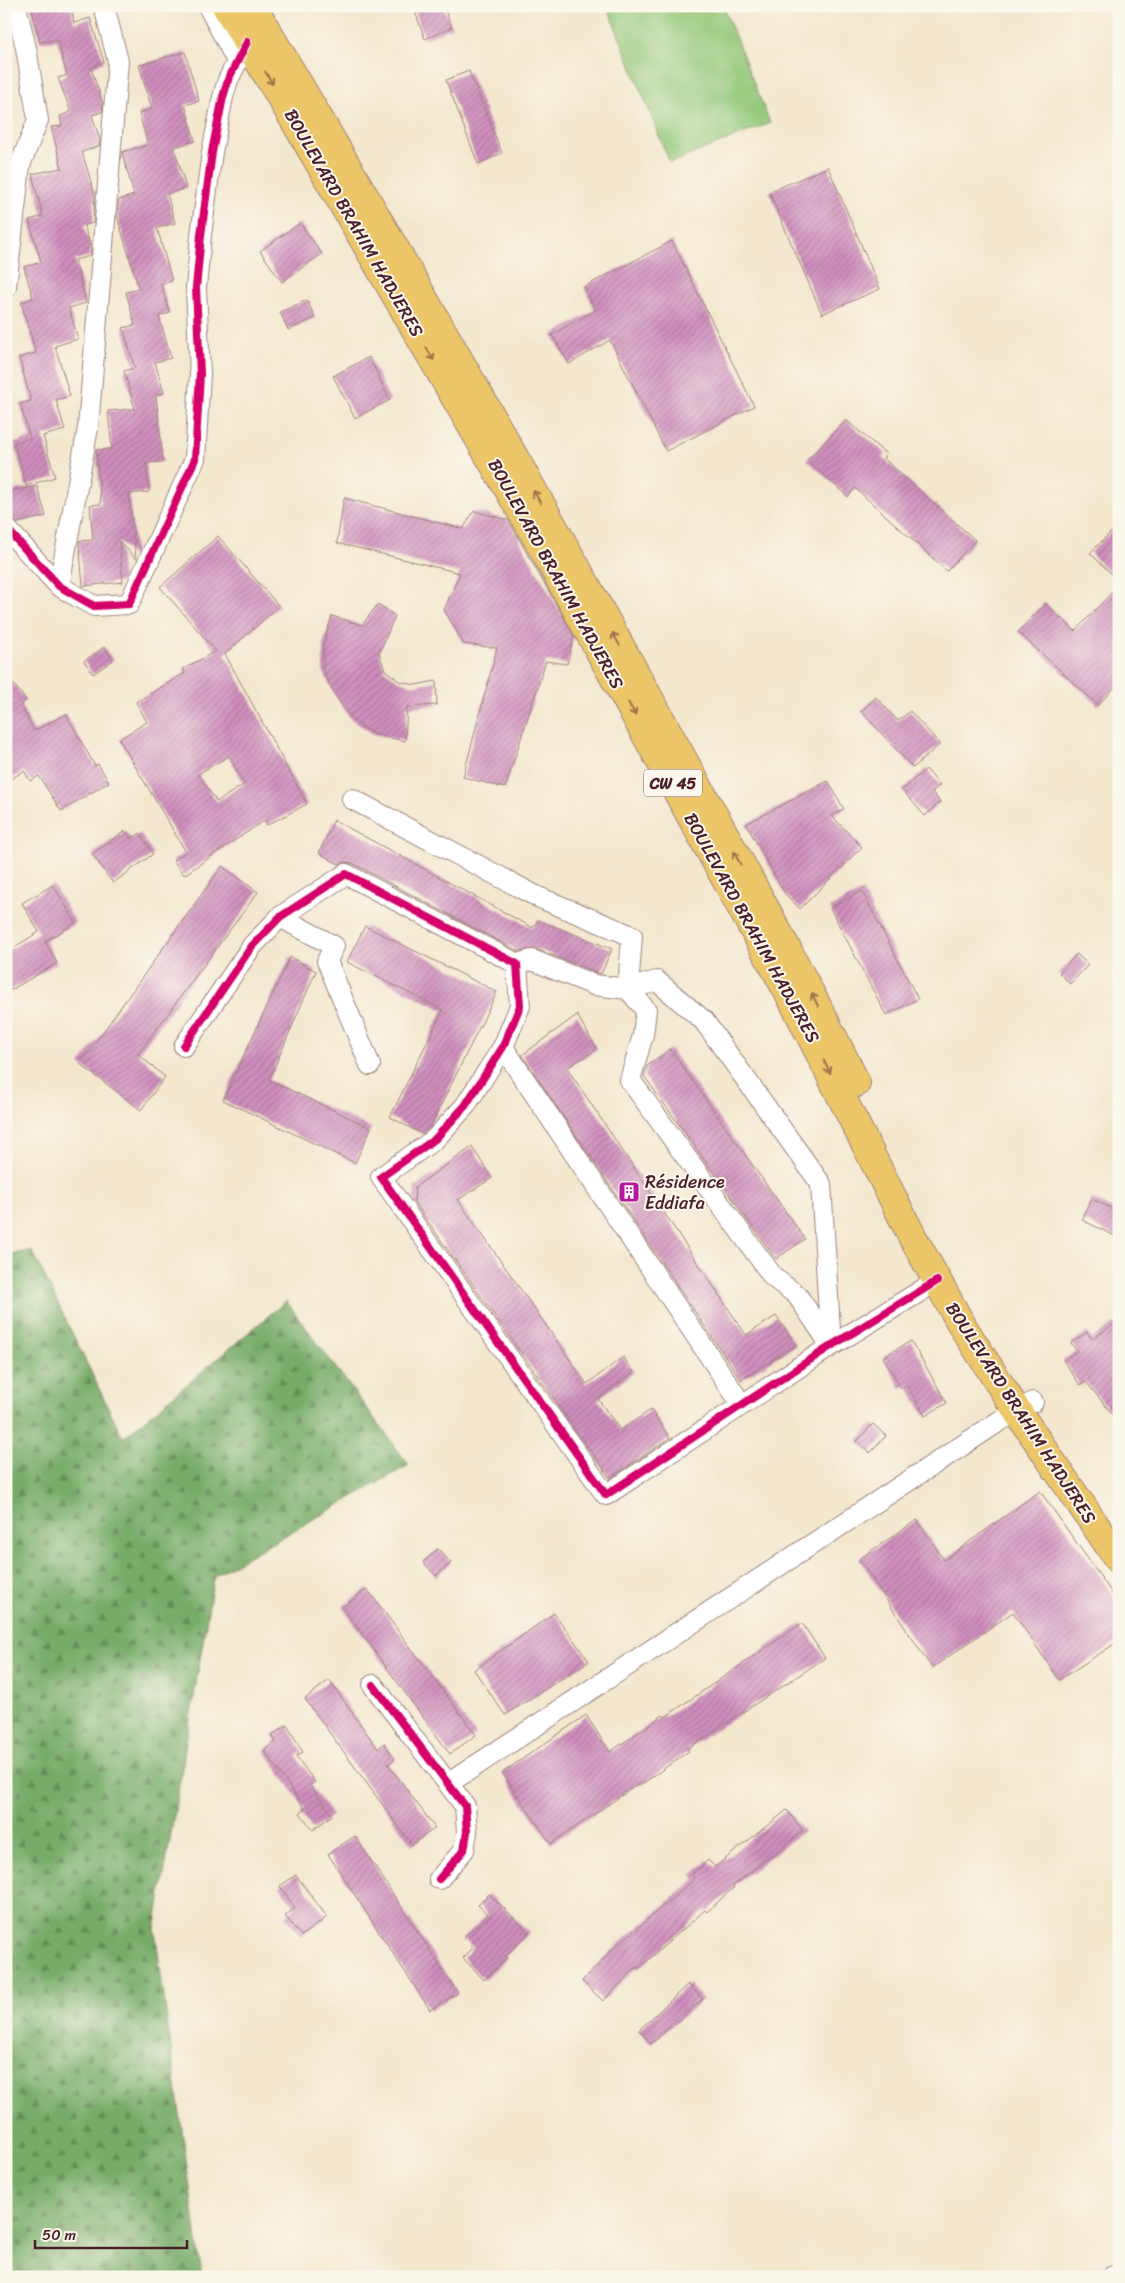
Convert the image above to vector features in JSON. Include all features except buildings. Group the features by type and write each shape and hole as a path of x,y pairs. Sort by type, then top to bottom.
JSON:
{"main road":[{"name":"BOULEVARD BRAHIM HADJERES","path":"234,20 294,119 551,562 792,999 937,1281 977,1350 1025,1406 1119,1560"},
{"path":"234,20 562,541 812,994 951,1271 1004,1360 1025,1406 1119,1526"}],"street":[{"path":"6,288 20,165 38,120 26,48 16,6"},
{"path":"59,586 88,428 118,61 104,6"},
{"path":"6,528 59,586 94,606 129,604 195,459 200,374 196,288 212,152 223,97 234,20"},
{"path":"352,799 538,897 632,936 628,989 646,1010 643,1036 630,1080 774,1278 796,1295 831,1346"},
{"path":"184,1046 252,946 280,917 346,874 518,964 532,960 594,985 628,989 657,981 704,1021 821,1184 831,1346"},
{"path":"280,917 334,946 327,961 370,1065"},
{"path":"518,964 520,1006 503,1047 465,1106 435,1139 381,1176 606,1495 831,1346 937,1281"},
{"path":"503,1047 742,1406"},
{"path":"449,1783 1025,1406"},
{"path":"374,1685 465,1806 467,1832 464,1850 440,1879"},
{"path":"1111,2277 1119,2274"}],"green space":[{"path":"607,6 723,6 770,123 670,163"},
{"path":"32,1250 123,1438 286,1301 409,1465 214,1576 155,1930 202,2277 6,2277 6,1255"}],"cycle path":[{"path":"6,528 59,586 94,606 129,604 195,459 200,374 196,288 201,235 212,152 223,97 228,80 247,42"},
{"path":"184,1046 252,946 280,917 346,874 517,964 520,1006 503,1047 465,1106 435,1139 381,1177 606,1495 831,1346 937,1281"},
{"path":"373,1685 465,1806 467,1832 464,1850 439,1879"}],"place":[{"name":"Résidence Eddiafa","path":"629,1192"}]}
